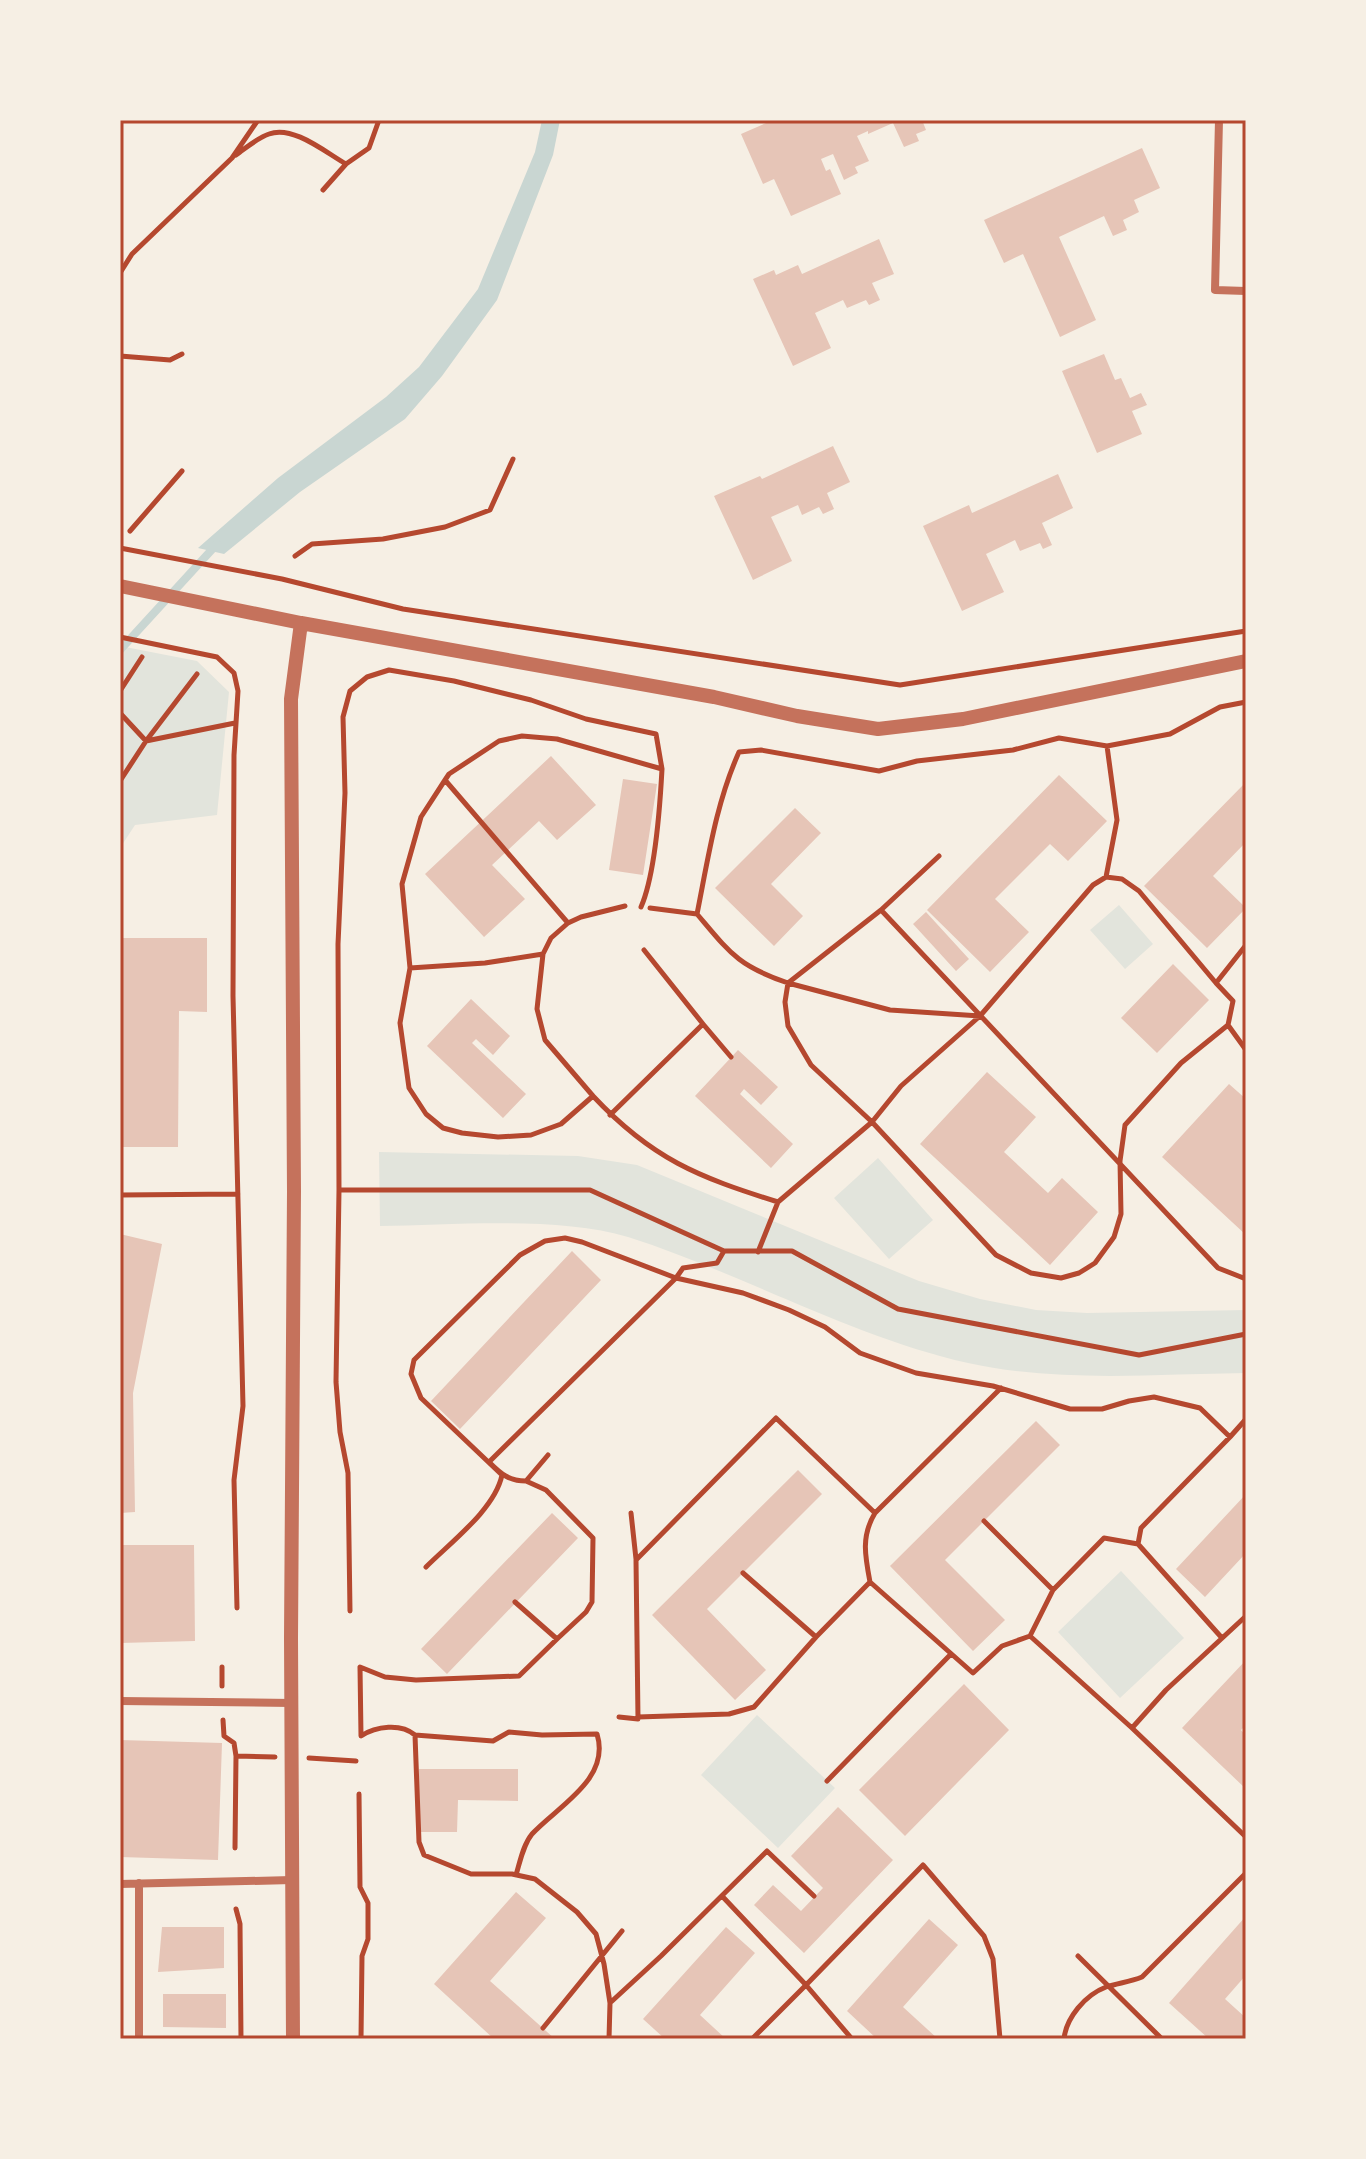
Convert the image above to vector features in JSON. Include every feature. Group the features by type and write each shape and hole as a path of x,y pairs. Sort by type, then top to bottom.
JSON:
{"street":[{"path":"1219,120 1215,290 1246,291"},
{"path":"120,586 301,623 878,729 963,719 1246,661"},
{"path":"293,2039 291,699 301,623"},
{"path":"120,1701 292,1703"},
{"path":"120,1884 292,1880"},
{"path":"139,1883 139,2039"}],"path":[{"path":"232,158 258,120"},
{"path":"323,190 346,164 369,148 379,120"},
{"path":"120,273 132,254 232,158 267,134 281,131 297,136 346,164"},
{"path":"120,356 170,360 182,354"},
{"path":"120,397 120,406"},
{"path":"295,556 312,544 383,539 445,527 490,510 513,459"},
{"path":"130,531 182,471"},
{"path":"120,548 282,579 403,609 900,685 1246,631"},
{"path":"120,637 217,657 234,673 238,691 235,723 233,996 243,1406 234,1480 237,1608"},
{"path":"120,691 142,657"},
{"path":"350,1611 348,1473 340,1432 336,1382 338,944 345,793 343,717 350,691 367,677 389,670 454,681 531,700 586,719 656,734 662,769 649,890 641,907"},
{"path":"120,781 197,674"},
{"path":"697,914 723,793 739,752 761,750 879,771 917,761 1013,750 1059,738 1107,746 1170,734 1220,707 1246,702"},
{"path":"120,713 146,741"},
{"path":"146,741 235,723"},
{"path":"593,1096 561,1124 531,1135 498,1137 462,1133 443,1128 426,1114 409,1088 400,1023 410,968 402,884 421,817 449,774 499,741 522,736 557,739 662,769"},
{"path":"1106,877 1117,820 1107,746"},
{"path":"120,770 131,765"},
{"path":"445,780 568,923"},
{"path":"758,1252 778,1202 872,1122 901,1086 980,1016 1093,885 1106,877 1122,879 1139,891 1233,1001 1228,1025 1181,1063 1125,1125 1120,1161 1121,1214 1114,1237 1095,1263 1079,1273 1061,1278 1031,1273 996,1255 872,1122 811,1065 788,1026 785,1002 788,983 881,910 939,856"},
{"path":"625,906 581,917 568,923 551,938 543,954 537,1009 545,1040 610,1115 641,1142 676,1165 778,1202"},
{"path":"650,908 697,914 731,955 759,973 788,983 890,1010 980,1016"},
{"path":"881,910 1218,1268 1246,1279"},
{"path":"1216,983 1246,945"},
{"path":"644,950 731,1057"},
{"path":"410,968 485,963 543,954"},
{"path":"610,1115 703,1024"},
{"path":"1228,1025 1246,1050"},
{"path":"339,1190 590,1190 724,1251 792,1251 898,1309 1139,1355 1246,1334"},
{"path":"120,1195 238,1194"},
{"path":"516,1875 530,1837 589,1781 600,1743 597,1734 509,1732 493,1741 415,1735 408,1729 385,1728 361,1736 360,1667 385,1677 416,1680 519,1676 586,1612 592,1602 593,1538 546,1490 502,1475 421,1398 411,1374 414,1360 520,1255 545,1241 565,1238 582,1242 676,1278 743,1293 789,1310 825,1327 860,1353 916,1373 1001,1388 1070,1409 1102,1409 1154,1397 1200,1408 1230,1437"},
{"path":"489,1462 683,1268 717,1263 724,1251"},
{"path":"1001,1388 875,1513 866,1528 864,1553 870,1582 973,1673 1002,1646 1030,1636 1053,1590 1104,1538 1138,1544 1222,1638"},
{"path":"636,1560 776,1418 875,1513"},
{"path":"1138,1544 1141,1528 1246,1419"},
{"path":"526,1481 548,1455"},
{"path":"426,1567 486,1507 499,1489 502,1475"},
{"path":"631,1513 636,1560 638,1719"},
{"path":"984,1521 1053,1590"},
{"path":"743,1573 816,1637"},
{"path":"619,1717 638,1719 729,1714 754,1707 870,1582"},
{"path":"515,1602 557,1639"},
{"path":"1132,1728 1166,1690 1246,1616"},
{"path":"1030,1636 1246,1837"},
{"path":"827,1781 951,1654"},
{"path":"415,1735 419,1842 424,1855 471,1874 516,1875 535,1879 577,1912 596,1934 602,1955 610,2003 609,2039"},
{"path":"224,1736 234,1743 236,1756 235,1848"},
{"path":"359,1794 360,1887 368,1903 368,1939 362,1956 361,2039"},
{"path":"610,2003 767,1851 814,1896"},
{"path":"752,2039 923,1865 984,1936 993,1959 1000,2039"},
{"path":"1064,2039 1065,2027 1082,2003 1108,1987 1142,1977 1246,1873"},
{"path":"722,1896 852,2039"},
{"path":"236,1909 240,1924 241,2039"},
{"path":"543,2028 622,1931"},
{"path":"1078,1956 1162,2039"}],"shaded area":[{"path":"542,120 560,120 553,155 497,300 442,376 405,419 300,492 224,554 198,548 278,478 386,397 419,367 478,289 535,152"},
{"path":"120,646 197,661 229,692 217,815 135,825 120,848"},
{"path":"1119,905 1153,944 1125,969 1090,930"},
{"path":"379,1152 578,1156 637,1165 919,1281 980,1299 1036,1310 1087,1313 1246,1310 1246,1373 1107,1376 1002,1369 925,1352 839,1321 670,1252 601,1230 506,1223 380,1226"},
{"path":"878,1158 933,1220 889,1259 834,1198"},
{"path":"1121,1571 1184,1638 1120,1698 1058,1632"},
{"path":"757,1715 835,1788 778,1848 701,1775"}],"building":[{"path":"773,120 922,120 926,130 916,134 919,141 904,147 893,123 857,136 869,161 855,167 858,173 844,180 833,154 821,159 826,171 830,169 841,194 791,216 774,179 763,184 741,134"},
{"path":"1142,148 1160,188 1134,200 1139,212 1123,220 1127,230 1113,236 1104,216 1059,237 1096,320 1060,337 1023,254 1004,263 984,220"},
{"path":"879,239 894,274 872,283 880,300 869,305 866,300 847,308 843,300 815,313 831,348 793,366 753,279 774,270 776,275 798,265 802,274"},
{"path":"1104,354 1115,380 1121,378 1130,398 1141,393 1147,405 1132,411 1142,434 1097,453 1062,371"},
{"path":"833,446 850,482 827,493 834,509 823,514 819,507 802,515 798,505 771,517 792,561 753,580 714,496 760,476 762,479"},
{"path":"1058,474 1073,508 1042,523 1052,545 1043,549 1040,543 1020,551 1015,540 986,554 1004,592 962,611 923,526 969,505 972,513"},
{"path":"551,756 596,805 557,840 539,821 492,865 525,899 484,937 425,874"},
{"path":"1059,775 1107,821 1068,861 1050,844 995,899 1029,932 990,972 927,910"},
{"path":"623,779 657,784 643,875 609,870"},
{"path":"1246,782 1246,842 1213,876 1246,908 1207,948 1144,886"},
{"path":"795,808 821,833 771,884 803,916 774,946 715,888"},
{"path":"926,912 969,959 956,971 913,924"},
{"path":"120,938 207,938 207,1012 179,1011 178,1147 120,1147"},
{"path":"1173,964 1209,1000 1157,1053 1121,1018"},
{"path":"471,999 510,1036 493,1055 476,1039 472,1043 526,1094 503,1118 427,1046"},
{"path":"738,1050 778,1087 761,1105 744,1089 740,1094 793,1144 771,1168 695,1096"},
{"path":"987,1072 1036,1117 1004,1152 1048,1193 1062,1178 1098,1212 1050,1265 920,1144"},
{"path":"1229,1084 1246,1099 1246,1235 1162,1157"},
{"path":"120,1234 162,1244 133,1393 135,1512 120,1513"},
{"path":"572,1251 601,1280 460,1429 431,1401"},
{"path":"1036,1421 1060,1445 945,1560 1005,1620 973,1651 890,1566"},
{"path":"798,1470 822,1494 707,1609 766,1670 735,1700 652,1615"},
{"path":"1246,1494 1246,1553 1205,1597 1176,1569"},
{"path":"552,1513 578,1538 447,1674 421,1649"},
{"path":"120,1545 194,1545 195,1641 120,1643"},
{"path":"1246,1660 1246,1725 1241,1730 1246,1736 1246,1789 1182,1728"},
{"path":"964,1684 1009,1730 905,1836 859,1790"},
{"path":"120,1740 222,1743 218,1860 120,1857"},
{"path":"419,1769 518,1769 518,1801 458,1800 457,1832 419,1832"},
{"path":"838,1807 893,1860 804,1953 754,1905 773,1885 801,1911 823,1888 791,1856"},
{"path":"516,1892 546,1918 490,1981 555,2039 494,2039 434,1984"},
{"path":"1246,1916 1246,1975 1225,1999 1246,2018 1246,2039 1209,2039 1169,2003"},
{"path":"929,1919 958,1945 903,2007 938,2039 877,2039 847,2011"},
{"path":"162,1927 224,1927 224,1968 158,1972"},
{"path":"726,1927 755,1953 700,2015 726,2039 665,2039 643,2019"},
{"path":"163,1994 226,1994 226,2028 163,2027"}],"waterway":[{"path":"120,650 217,544"}]}
